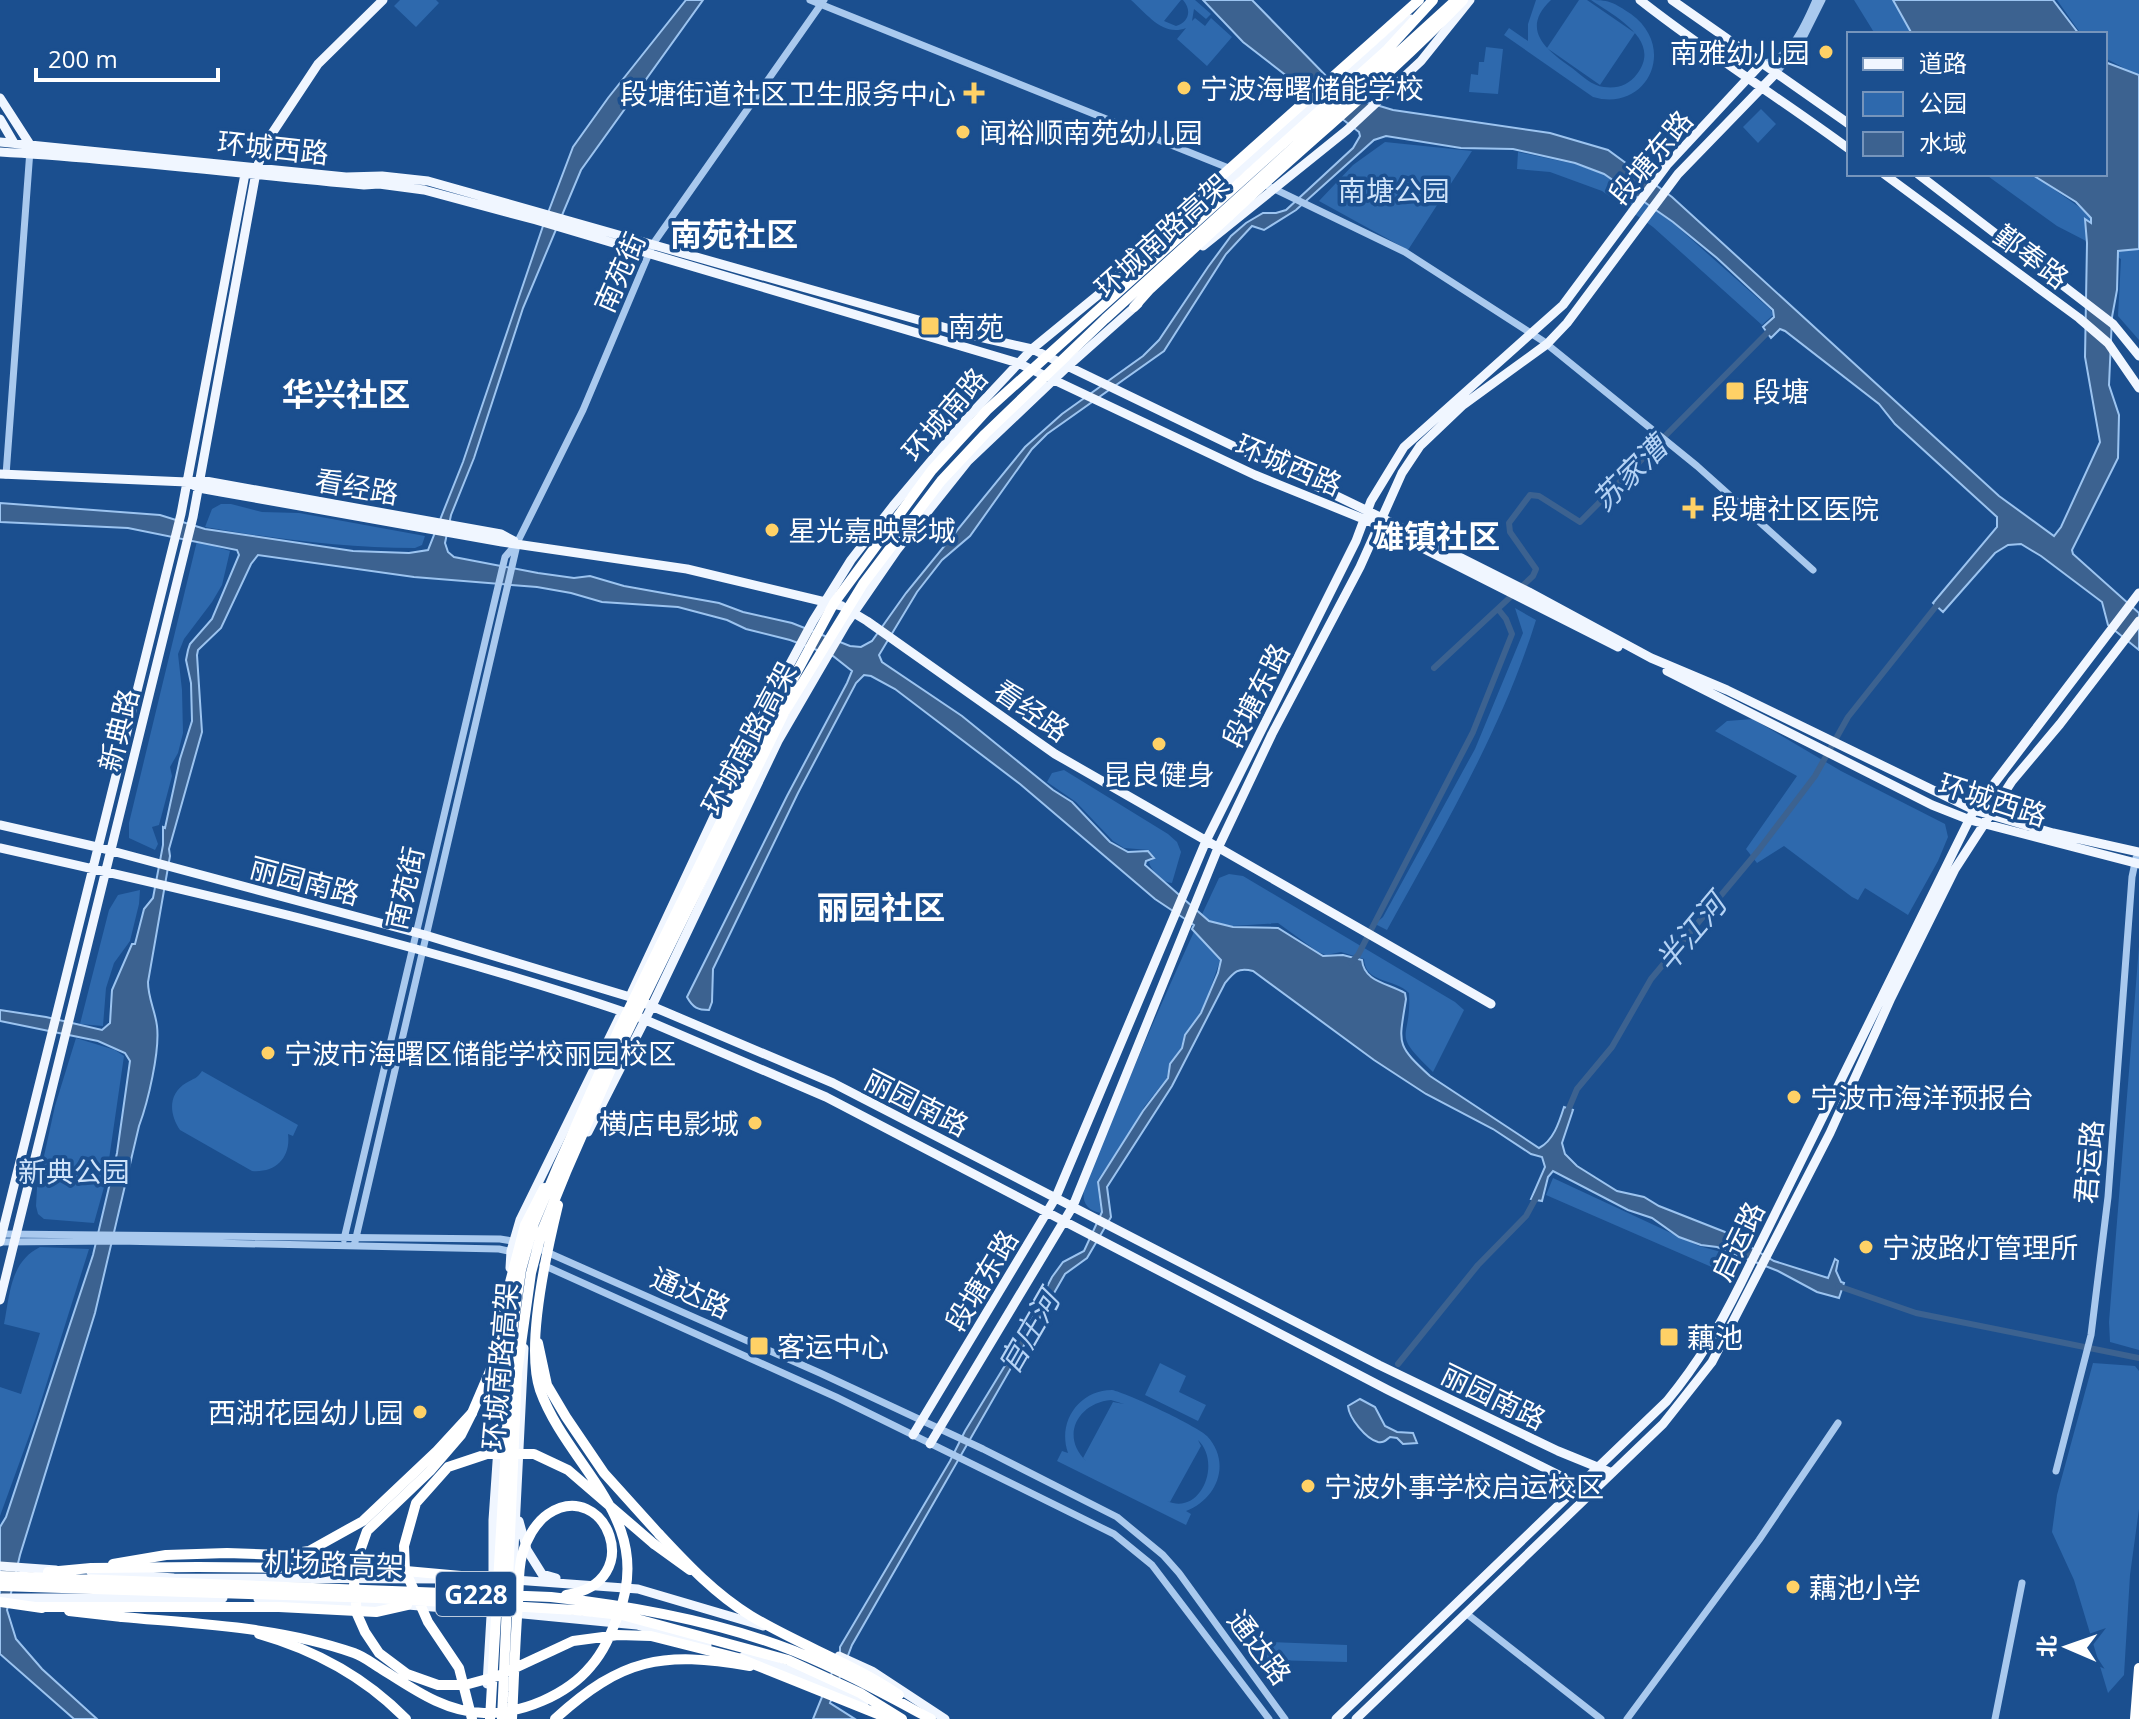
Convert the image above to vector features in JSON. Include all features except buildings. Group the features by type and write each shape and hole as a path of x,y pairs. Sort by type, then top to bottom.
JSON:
{"highway":[{"path":"1115,281 1131,258 1419,0"},
{"name":"环城南路高架","path":"504,1719 517,1373 523,1322 542,1231 562,1169 619,1029 772,718 834,603 932,470 987,410 1387,50 1432,0"},
{"name":"环城南路高架","path":"488,1719 513,1326 521,1270 534,1223 784,713 863,584 941,481 985,434 1105,319 1456,0"},
{"path":"1134,307 1300,150 1389,74 1463,0"},
{"path":"1,1600 36,1607 294,1636 357,1654 427,1698 452,1708 484,1713 520,1709 552,1696 582,1677 605,1651 626,1595 628,1556 610,1503 565,1437 540,1388 536,1332 562,1169"},
{"path":"562,1169 536,1200 525,1225 503,1309 493,1364 461,1435 430,1471 367,1531 353,1571 357,1614 379,1653 407,1674 438,1685 465,1685 498,1676 573,1641 618,1635 651,1636 738,1658 888,1719"},
{"path":"536,1332 547,1385 566,1417 604,1473 701,1579"},
{"path":"91,1568 166,1555 282,1555 309,1551 363,1521 472,1413"},
{"path":"472,1719 459,1668 428,1622 405,1570 404,1546 416,1503 448,1467 487,1454 534,1454 568,1470 654,1544 750,1616 872,1677 932,1719"},
{"path":"512,1719 522,1554 534,1528 546,1515 561,1507 577,1506 592,1512 605,1525 612,1542 612,1559 606,1575 586,1590 551,1597"},
{"path":"2,1571 325,1568 384,1569 494,1579"},
{"name":"机场路高架","path":"2,1571 551,1597 631,1606 794,1651 932,1719"},
{"name":"机场路高架","path":"0,1586 377,1598 622,1615 788,1660 860,1693 902,1719"},
{"path":"36,1607 279,1607 376,1612 407,1605"},
{"path":"238,1628 295,1645 335,1664 374,1690 406,1719"},
{"path":"555,1719 606,1677 647,1663 690,1657 762,1668"},
{"path":"2135,1719 2139,1668"}],"main road":[{"name":"新典路","path":"0,1300 193,517 257,171 269,138 318,64 383,0"},
{"name":"环城南路","path":"488,1719 494,1579 493,1520 513,1246 527,1207 623,1012 754,731 813,621 851,560 893,506 1018,363 1432,0"},
{"name":"环城南路","path":"504,1719 526,1325 554,1204 778,741 846,624 897,550 968,461 1067,367 1204,245 1277,190 1347,130 1421,61 1470,0"},
{"path":"1640,0 1847,148"},
{"path":"1672,0 1847,123"},
{"name":"段塘东路","path":"913,1435 1056,1197 1206,841 1356,541 1364,515 1404,447 1563,305 1656,180 1762,63"},
{"name":"段塘东路","path":"931,1444 1073,1206 1218,848 1272,734 1360,567 1402,473 1420,446 1463,405 1547,344 1567,323 1678,174 1776,73"},
{"path":"0,98 30,148"},
{"path":"0,119 14,143"},
{"name":"环城西路","path":"0,142 94,157 245,174"},
{"name":"环城西路","path":"0,152 20,153 30,148 257,171 428,181 536,216 651,248"},
{"path":"245,174 257,171"},
{"name":"新典路","path":"1,1239 181,514 245,174"},
{"name":"鄞奉路","path":"1887,176 2079,318 2108,343 2139,387"},
{"name":"鄞奉路","path":"1921,176 2086,302 2110,322 2139,356"},
{"path":"651,248 1032,349 1067,367"},
{"path":"651,248 1018,363 1054,380"},
{"name":"环城西路","path":"1067,367 1364,515"},
{"name":"环城西路","path":"1054,380 1255,475 1378,521 1501,583"},
{"name":"看经路","path":"3,474 200,484 517,543 687,569 825,601 855,613 1055,754 1491,1004"},
{"path":"1391,496 1391,510 1398,526"},
{"name":"环城西路","path":"1378,521 1398,526 1501,583"},
{"path":"1501,583 1651,658 1727,690 1819,741 1845,748 1986,818 2139,621"},
{"path":"1974,810 2139,593"},
{"name":"环城西路","path":"1819,741 1840,757 1932,805 1970,820 1986,818 2138,852"},
{"name":"启运路","path":"1336,1719 1667,1401 1692,1371 1710,1345 1974,810"},
{"name":"环城西路","path":"1986,818 2137,864"},
{"name":"启运路","path":"1356,1719 1663,1424 1698,1381 1729,1334 1830,1133 1891,998 1949,882 1986,818"},
{"path":"0,825 111,851"},
{"path":"0,848 106,871"},
{"name":"丽园南路","path":"111,851 421,934 630,997 833,1083 1379,1365 1558,1451 1612,1473"},
{"name":"丽园南路","path":"106,871 417,951 643,1019 813,1091 1388,1390 1591,1491"},
{"path":"516,1511 527,1550 542,1574 583,1584"},
{"path":"2,1571 174,1578 494,1579 638,1589 795,1635 872,1671 945,1719"},
{"path":"1,1600 220,1598 407,1605 637,1625 790,1670 864,1703 888,1719"}],"street":[{"path":"810,0 1238,173 1405,252 1547,344 1667,441 1813,570"},
{"path":"1762,63 1777,61 1783,56 1800,32 1816,0"},
{"path":"1776,73 1801,42 1822,0"},
{"name":"南苑街","path":"343,1242 417,951 499,585 583,410 651,248 822,3"},
{"path":"14,143 30,165"},
{"path":"3,474 30,148"},
{"name":"南苑街","path":"421,934 508,588 509,560"},
{"name":"君运路","path":"2056,1471 2091,1335 2108,1197 2132,877 2138,852"},
{"name":"南苑街","path":"355,1243 417,951"},
{"name":"通达路","path":"1,1239 89,1237 542,1248 940,1428 1117,1517 1163,1555 1179,1573 1285,1719"},
{"name":"通达路","path":"513,1246 538,1263 836,1397 1114,1534 1152,1565 1269,1719"},
{"path":"1627,1719 1759,1540 1838,1423"},
{"path":"1995,1719 2022,1583"},
{"path":"1467,1614 1601,1719"}],"green space":[{"path":"400,0 436,0 439,3 416,27 394,6"},
{"path":"1131,0 1181,0 1164,21 1176,26 1184,22 1188,15 1183,0 1195,0 1211,14 1206,19 1194,9 1192,21 1195,18 1205,26 1211,18 1232,37 1207,66 1177,39 1186,28 1163,27"},
{"path":"1536,0 1551,0 1537,21 1540,39 1546,47 1587,80 1604,87 1622,85 1634,78 1643,62 1644,50 1640,40 1623,21 1591,0 1612,3 1631,14 1645,28 1652,44 1654,59 1650,74 1641,87 1628,96 1612,99 1593,97 1504,35 1509,28 1528,41 1528,24"},
{"path":"1579,0 1587,0 1635,33 1600,85 1547,48"},
{"path":"1854,0 1895,0 1913,32 1874,32"},
{"path":"2057,0 2139,0 2139,76 2107,59 2107,32 2080,32"},
{"path":"1486,47 1503,49 1498,94 1469,92 1471,74 1478,75 1479,62 1484,62"},
{"path":"1761,109 1776,124 1758,143 1743,127"},
{"name":"南塘公园","path":"1385,142 1472,151 1408,250 1319,201 1353,165"},
{"path":"1518,152 1575,164 1603,174 1673,223 1773,315 1762,325 1653,227 1602,191 1550,172 1517,169"},
{"path":"1988,176 2035,176 2139,249 2139,340 2118,316 2121,259 2057,226"},
{"path":"221,504 262,512 299,513 425,536 422,545 415,548 388,548 309,542 205,527 212,509"},
{"path":"197,541 230,551 222,585 184,639 178,654 183,733 178,753 170,767 172,776 159,825 152,827 158,844 155,850 129,838 129,823"},
{"path":"1515,608 1536,620 1522,661 1469,779 1387,930 1375,924 1383,917 1475,749 1523,633"},
{"path":"1753,719 1841,771 1945,824 1948,837 1908,915 1865,888 1858,900 1852,897 1784,846 1757,863 1746,849 1797,776 1715,731 1727,721"},
{"path":"1064,770 1177,842 1181,852 1172,883 1161,879 1152,869 1149,862 1155,858 1149,850 1124,848 1113,841 1076,802 1047,782 1052,773"},
{"path":"1229,874 1243,876 1464,1010 1433,1072 1407,1041 1409,993 1369,973 1364,959 1341,952 1326,955 1318,952 1278,923 1232,926 1208,995 1200,1013 1184,1035 1181,1048 1169,1064 1167,1078 1144,1107 1097,1181 1101,1213 1096,1212 1086,1205 1084,1188 1201,916 1219,878"},
{"path":"140,890 130,941 114,963 106,988 103,1026 80,1024 109,910 118,895"},
{"path":"2139,946 2139,1350 2110,1342 2109,1322"},
{"name":"新典公园","path":"76,1038 115,1050 124,1056 106,1180 94,1223 44,1219 38,1214 36,1206 55,1106"},
{"path":"202,1071 298,1125 293,1136 288,1134 287,1150 280,1162 268,1169 252,1171 180,1130 172,1111 173,1098 180,1088"},
{"path":"1553,1178 1699,1246 1740,1257 1730,1275 1546,1195"},
{"path":"40,1247 89,1249 36,1417 0,1516 0,1387 21,1394 40,1333 4,1324 17,1270 30,1253"},
{"path":"1160,1363 1186,1376 1179,1392 1206,1405 1198,1421 1145,1395"},
{"path":"2093,1363 2135,1366 2139,1371 2139,1509 2130,1575 2124,1675 2108,1693 2074,1580 2052,1532 2057,1495"},
{"path":"1100,1391 1120,1392 1201,1431 1215,1446 1220,1468 1218,1479 1206,1498 1186,1511 1191,1514 1186,1525 1057,1461 1062,1451 1068,1453 1065,1441 1068,1419 1090,1395","holes":["1111,1400 1124,1404 1113,1402 1083,1458 1074,1441 1076,1422 1090,1407","1198,1440 1205,1450 1208,1461 1204,1485 1190,1501 1179,1504 1170,1502 1201,1446"]},
{"path":"1267,1642 1347,1645 1347,1662 1267,1660"}],"water":[{"name":"官庄河","path":"686,0 703,0 581,170 523,308 474,458 451,515 445,543 448,552 454,557 538,573 574,578 590,576 624,586 719,603 792,623 850,646 861,647 872,641 906,593 1025,447 1062,414 1143,356 1159,340 1231,236 1263,213 1286,210 1353,148 1360,136 1359,132 1243,42 1203,0 1252,0 1331,81 1353,98 1393,110 1550,133 1608,150 1672,197 1999,496 2054,536 2100,442 2085,357 2085,219 2091,223 2091,218 2076,202 2034,176 2107,176 2107,63 2139,75 2139,249 2118,251 2117,290 2112,317 2109,385 2119,415 2118,458 2072,550 2139,613 2139,650 2108,625 2102,602 2021,544 2008,545 1995,553 1943,612 1933,603 1997,527 1997,517 1895,424 1879,404 1785,331 1780,329 1771,338 1763,327 1774,317 1773,310 1673,222 1604,174 1575,163 1513,149 1461,148 1386,136 1374,140 1296,210 1264,230 1252,226 1226,254 1164,351 1047,434 1032,449 970,536 942,560 917,592 879,655 882,662 962,716 1072,802 1110,842 1128,852 1148,851 1154,858 1146,861 1145,865 1209,921 1233,927 1278,928 1323,956 1343,955 1362,960 1372,977 1405,993 1402,1042 1410,1057 1430,1076 1539,1148 1552,1136 1564,1107 1573,1110 1562,1143 1565,1154 1577,1166 1617,1191 1644,1197 1725,1232 1774,1261 1828,1278 1835,1259 1838,1261 1836,1271 1844,1283 1839,1298 1817,1292 1778,1271 1717,1247 1679,1237 1652,1218 1628,1210 1553,1171 1548,1177 1542,1201 1531,1199 1545,1167 1542,1157 1531,1154 1493,1129 1426,1094 1374,1060 1253,971 1237,971 1225,983 1172,1086 1107,1187 1111,1217 1087,1258 1065,1274 852,1645 830,1703 855,1719 813,1719 840,1647 1012,1354 1052,1277 1063,1262 1084,1251 1102,1212 1098,1182 1168,1078 1170,1064 1201,1013 1221,960 1192,929 1194,925 1155,899 1020,784 895,689 864,675 856,683 798,793 713,969 709,1010 699,1009 687,997 852,671 833,656 790,640 678,607 602,602 537,587 414,577 258,555 221,628 198,650 202,732 169,849 148,982 157,1026 152,1076 95,1313 20,1555 7,1610 16,1639 42,1669 97,1719 74,1719 0,1654 0,1527 6,1517 93,1255 117,1153 130,1061 125,1053 98,1041 0,1021 0,1010 102,1030 110,1023 112,990 132,944 135,944 144,909 153,898 163,845 163,827 192,721 191,683 186,660 188,650 212,619 239,555 237,550 128,528 0,522 0,503 160,515 205,529 353,551 409,553 428,550 463,462 573,147"},
{"path":"1893,0 2053,0 2077,32 1911,32"},
{"path":"1360,1399 1375,1407 1385,1426 1397,1432 1413,1433 1417,1443 1403,1444 1397,1438 1390,1437 1378,1442 1368,1437 1349,1411 1348,1406"}],"waterway":[{"name":"苏家漕","path":"1434,668 1533,576 1536,569 1510,532 1509,523 1530,495 1539,496 1580,522 1770,330"},
{"name":"半江河","path":"1567,1113 1577,1089 1612,1047 1651,979 1758,851 1815,776 1848,717 1941,600"},
{"name":"苏家漕","path":"1351,963 1358,955 1473,732 1512,634 1498,609"},
{"name":"半江河","path":"1398,1364 1478,1265 1526,1216 1538,1194"},
{"path":"1838,1286 1916,1313 2139,1358"}],"place":[{"name":"南雅幼儿园","path":"1826,52"},
{"name":"宁波海曙储能学校","path":"1184,88"},
{"name":"段塘街道社区卫生服务中心","path":"974,93"},
{"name":"闻裕顺南苑幼儿园","path":"963,132"},
{"name":"南苑","path":"930,326"},
{"name":"段塘","path":"1735,391"},
{"name":"段塘社区医院","path":"1693,508"},
{"name":"星光嘉映影城","path":"772,530"},
{"name":"昆良健身","path":"1159,744"},
{"name":"宁波市海曙区储能学校丽园校区","path":"268,1053"},
{"name":"宁波市海洋预报台","path":"1794,1097"},
{"name":"横店电影城","path":"755,1123"},
{"name":"宁波路灯管理所","path":"1866,1247"},
{"name":"藕池","path":"1669,1337"},
{"name":"客运中心","path":"759,1346"},
{"name":"西湖花园幼儿园","path":"420,1412"},
{"name":"宁波外事学校启运校区","path":"1308,1486"},
{"name":"藕池小学","path":"1793,1587"}],"district":[{"name":"南苑社区","path":"734,233"},
{"name":"华兴社区","path":"346,393"},
{"name":"雄镇社区","path":"1436,535"},
{"name":"丽园社区","path":"881,906"}]}
